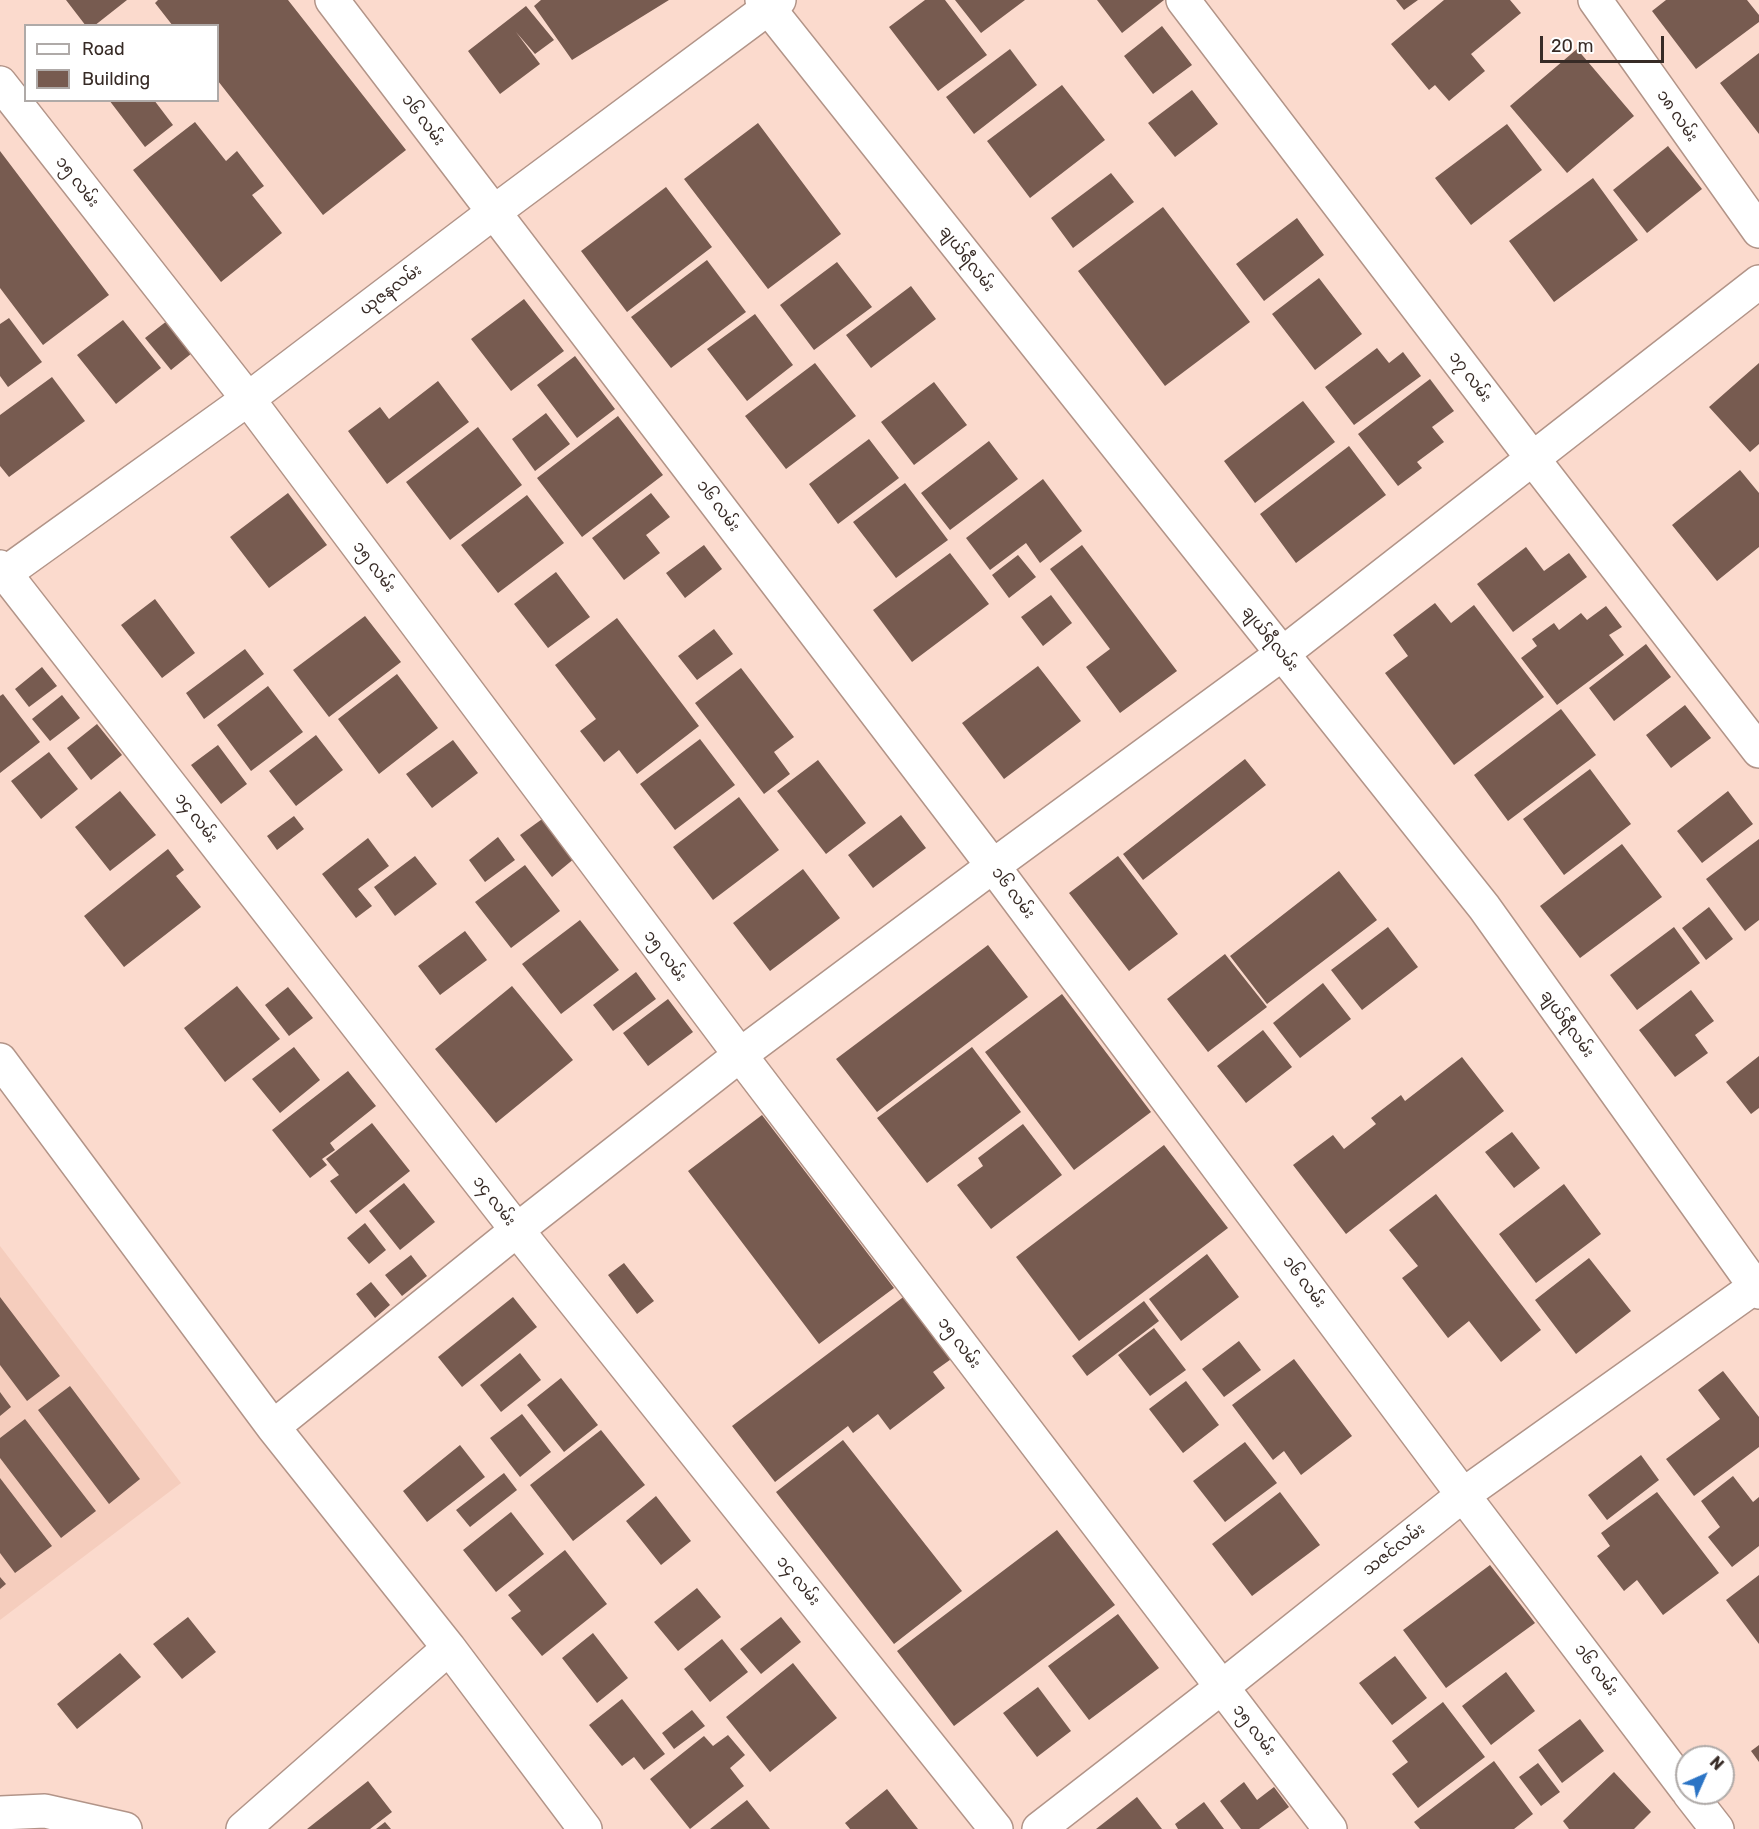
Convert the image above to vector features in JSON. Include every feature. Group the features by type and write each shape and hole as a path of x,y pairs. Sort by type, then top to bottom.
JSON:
{"street":[{"name":"၁၆ လမ်း","path":"332,0 993,866 1463,1496 1675,1774"},
{"name":"၁၇ လမ်း","path":"1184,0 1533,459 1759,751"},
{"name":"၁၈ လမ်း","path":"1595,0 1759,231"},
{"name":"ယုဇနလမ်း","path":"2,573 248,399 770,3"},
{"name":"ချယ်ရီလမ်း","path":"770,3 1484,907 1758,1288"},
{"name":"၁၅ လမ်း","path":"0,83 248,399 740,1055 1330,1829"},
{"path":"273,1427 517,1230 740,1055 1282,654 1759,282"},
{"name":"၁၄ လမ်း","path":"2,573 517,1230 996,1829"},
{"path":"0,1060 273,1427 449,1648 585,1829"},
{"name":"သဇင်လမ်း","path":"1039,1829 1463,1496 1758,1288"},
{"path":"243,1829 449,1648"},
{"name":"၁၆ လမ်း","path":"1699,1805 1717,1829"},
{"path":"0,1813 125,1829"}],"shaded area":[{"path":"0,1246 181,1483 0,1620"}],"building":[{"path":"66,0 127,0 97,24 84,24"},
{"path":"158,0 288,0 406,150 323,215 219,82 219,24 171,24 155,3"},
{"path":"541,0 669,0 572,60 534,6"},
{"path":"925,0 945,0 987,55 938,91 889,27"},
{"path":"955,0 1025,0 981,33"},
{"path":"1097,0 1164,0 1122,33"},
{"path":"1396,0 1418,0 1404,10"},
{"path":"1444,0 1510,0 1521,13 1471,54 1485,71 1449,101 1435,85 1429,90 1391,44"},
{"path":"1666,0 1747,0 1759,15 1759,22 1696,69 1652,11"},
{"path":"526,6 554,40 535,54 516,32 540,64 500,94 468,51"},
{"path":"1162,26 1192,65 1153,94 1124,56"},
{"path":"1010,49 1037,85 974,134 946,97"},
{"path":"1577,49 1634,116 1567,173 1510,106"},
{"path":"1759,53 1759,134 1720,83"},
{"path":"1062,85 1105,140 1030,198 987,141"},
{"path":"1192,90 1218,124 1175,157 1148,123"},
{"path":"111,102 156,102 173,125 145,147"},
{"path":"195,122 226,161 237,151 264,186 252,195 282,233 221,282 133,170"},
{"path":"758,123 841,234 768,289 684,179"},
{"path":"1507,124 1542,170 1471,225 1435,178"},
{"path":"1668,146 1702,189 1647,233 1613,190"},
{"path":"0,151 109,295 43,345 0,288"},
{"path":"1111,173 1134,202 1073,248 1051,218"},
{"path":"1593,178 1638,240 1554,302 1509,241"},
{"path":"666,187 712,247 627,312 581,251"},
{"path":"1163,207 1250,322 1165,386 1078,271"},
{"path":"1297,218 1324,255 1264,301 1236,264"},
{"path":"707,260 746,312 671,368 631,317"},
{"path":"837,262 872,307 814,350 780,305"},
{"path":"1319,278 1362,334 1315,370 1272,314"},
{"path":"911,286 936,319 871,368 846,335"},
{"path":"524,299 564,351 511,391 471,339"},
{"path":"755,314 793,365 747,401 707,349"},
{"path":"172,317 197,349 171,370 145,338"},
{"path":"9,318 42,362 8,387 0,376 0,324"},
{"path":"123,320 161,368 116,404 77,355"},
{"path":"1377,348 1389,363 1403,352 1421,376 1354,425 1325,387"},
{"path":"575,356 615,409 577,438 537,385"},
{"path":"815,363 856,416 786,469 745,416"},
{"path":"1759,363 1759,444 1750,452 1709,407"},
{"path":"52,377 85,421 9,477 0,466 0,415"},
{"path":"1430,379 1454,411 1432,427 1444,442 1417,462 1422,468 1398,486 1358,434"},
{"path":"438,381 469,422 387,484 348,431 380,407 389,419"},
{"path":"934,382 967,425 914,465 881,422"},
{"path":"1303,401 1335,442 1255,503 1224,461"},
{"path":"546,413 570,444 535,471 512,439"},
{"path":"618,416 663,475 582,537 537,478"},
{"path":"478,427 522,485 450,540 406,482"},
{"path":"869,439 899,478 838,524 809,484"},
{"path":"989,441 1018,479 950,530 921,493"},
{"path":"1349,446 1386,495 1296,563 1260,514"},
{"path":"1740,470 1759,493 1759,547 1717,581 1672,525"},
{"path":"1043,479 1082,531 1040,563 1026,543 990,570 966,538"},
{"path":"905,483 948,540 896,578 853,522"},
{"path":"288,493 327,545 269,588 230,537"},
{"path":"651,493 670,517 646,535 660,553 624,580 592,538"},
{"path":"527,495 564,543 498,593 461,545"},
{"path":"704,545 722,569 685,598 666,573"},
{"path":"1082,545 1177,671 1120,713 1086,667 1110,649 1050,569"},
{"path":"1526,547 1544,571 1569,553 1587,577 1513,632 1477,584"},
{"path":"950,553 989,604 912,662 873,610"},
{"path":"1018,555 1036,577 1009,598 992,575"},
{"path":"556,572 590,617 548,648 514,604"},
{"path":"1051,595 1072,623 1043,646 1021,617"},
{"path":"155,599 195,653 162,678 121,625"},
{"path":"1435,603 1451,623 1474,605 1544,697 1454,765 1385,673 1408,656 1393,635"},
{"path":"1606,606 1622,627 1609,635 1624,655 1557,705 1521,658 1537,646 1532,639 1554,623 1559,630 1581,613 1587,620"},
{"path":"365,616 401,662 329,717 293,670"},
{"path":"617,618 699,726 637,774 619,750 604,762 580,731 596,719 555,665"},
{"path":"714,629 733,654 697,680 678,656"},
{"path":"1646,644 1671,677 1614,721 1589,688"},
{"path":"245,649 264,674 204,719 186,693"},
{"path":"1038,666 1081,721 1004,779 962,723"},
{"path":"42,667 57,686 29,707 15,689"},
{"path":"741,668 794,737 774,752 790,774 764,794 695,703"},
{"path":"397,674 438,728 379,774 338,719"},
{"path":"268,686 303,732 251,771 217,725"},
{"path":"3,694 40,742 0,773 0,696"},
{"path":"62,695 80,718 50,741 32,719"},
{"path":"1685,705 1711,738 1671,768 1646,735"},
{"path":"1561,709 1596,755 1508,821 1474,775"},
{"path":"97,724 122,755 91,780 67,748"},
{"path":"316,735 343,770 296,806 269,771"},
{"path":"700,739 735,785 675,830 640,784"},
{"path":"453,740 478,773 432,808 406,774"},
{"path":"218,745 247,784 221,804 191,765"},
{"path":"49,752 78,789 41,819 11,781"},
{"path":"1245,759 1266,785 1143,880 1123,854"},
{"path":"818,760 866,823 826,854 777,791"},
{"path":"1590,769 1631,824 1564,875 1523,819"},
{"path":"120,791 156,835 110,871 75,827"},
{"path":"1728,791 1753,824 1702,863 1677,831"},
{"path":"739,797 779,850 713,900 673,847"},
{"path":"901,815 926,848 873,888 848,855"},
{"path":"294,816 304,829 277,850 267,836"},
{"path":"545,817 575,858 552,877 520,835"},
{"path":"498,837 515,860 485,882 469,860"},
{"path":"368,838 389,866 358,889 372,906 356,918 322,874"},
{"path":"1759,839 1759,920 1745,931 1706,879"},
{"path":"1622,844 1662,897 1580,958 1540,906"},
{"path":"168,849 184,870 176,876 201,907 124,967 84,916"},
{"path":"415,856 437,884 395,916 374,887"},
{"path":"1118,856 1178,934 1129,971 1069,893"},
{"path":"525,865 560,911 511,948 475,902"},
{"path":"803,869 840,918 770,971 733,923"},
{"path":"1339,871 1377,920 1267,1004 1230,956"},
{"path":"1709,907 1733,939 1706,960 1682,928"},
{"path":"580,920 619,970 561,1014 522,964"},
{"path":"1388,927 1418,967 1362,1010 1331,970"},
{"path":"1674,927 1700,963 1637,1010 1610,975"},
{"path":"465,931 487,960 440,995 418,966"},
{"path":"988,945 1028,997 877,1112 836,1059"},
{"path":"1225,954 1267,1007 1208,1052 1167,999"},
{"path":"636,972 656,999 613,1031 593,1005"},
{"path":"1323,983 1351,1019 1300,1058 1273,1023"},
{"path":"237,986 280,1039 225,1082 184,1028"},
{"path":"512,986 573,1060 496,1123 435,1049"},
{"path":"288,987 313,1018 289,1036 265,1005"},
{"path":"1691,990 1714,1021 1695,1035 1708,1053 1675,1077 1639,1030"},
{"path":"1062,994 1151,1112 1074,1170 985,1052"},
{"path":"668,999 693,1032 648,1066 623,1033"},
{"path":"1263,1030 1292,1067 1246,1103 1217,1066"},
{"path":"294,1047 320,1080 280,1113 252,1079"},
{"path":"972,1047 1021,1112 927,1183 877,1118"},
{"path":"1759,1056 1759,1108 1751,1114 1726,1082"},
{"path":"1462,1057 1504,1111 1346,1234 1293,1165 1333,1135 1344,1149 1376,1124 1371,1118 1401,1095 1405,1101"},
{"path":"348,1071 376,1106 330,1143 335,1150 322,1159 327,1165 310,1178 272,1130"},
{"path":"762,1115 894,1288 819,1344 688,1171"},
{"path":"372,1123 410,1171 356,1214 330,1181 339,1175 326,1159"},
{"path":"1023,1124 1062,1175 991,1229 957,1185 983,1166 978,1158"},
{"path":"1512,1132 1540,1168 1514,1188 1485,1152"},
{"path":"1164,1145 1228,1228 1079,1341 1016,1257"},
{"path":"404,1183 435,1222 400,1250 369,1211"},
{"path":"1564,1184 1601,1234 1536,1283 1499,1234"},
{"path":"1436,1194 1541,1330 1501,1362 1469,1321 1448,1338 1402,1278 1418,1266 1389,1230"},
{"path":"365,1223 386,1250 369,1264 347,1238"},
{"path":"1207,1254 1239,1297 1181,1341 1149,1299"},
{"path":"411,1255 427,1276 402,1296 385,1275"},
{"path":"1589,1258 1631,1311 1576,1354 1535,1300"},
{"path":"624,1263 654,1301 637,1314 608,1275"},
{"path":"371,1282 390,1305 375,1318 356,1294"},
{"path":"906,1295 954,1357 933,1372 945,1388 890,1430 878,1414 853,1433 848,1426 775,1482 732,1426"},
{"path":"0,1297 60,1376 27,1401 0,1365"},
{"path":"513,1297 537,1327 462,1387 438,1357"},
{"path":"1144,1301 1159,1321 1087,1376 1072,1356"},
{"path":"1154,1328 1186,1370 1150,1396 1118,1355"},
{"path":"1239,1341 1261,1370 1224,1397 1202,1369"},
{"path":"520,1353 541,1380 501,1412 480,1385"},
{"path":"1294,1359 1352,1436 1301,1475 1284,1451 1273,1460 1232,1405"},
{"path":"1723,1371 1759,1417 1759,1447 1694,1496 1666,1459 1720,1419 1698,1390"},
{"path":"561,1378 598,1425 564,1452 527,1405"},
{"path":"1186,1381 1219,1425 1183,1453 1149,1409"},
{"path":"70,1386 140,1479 109,1504 38,1410"},
{"path":"0,1392 11,1407 0,1416"},
{"path":"522,1414 551,1452 520,1477 490,1438"},
{"path":"25,1419 96,1511 61,1538 0,1458 0,1438"},
{"path":"601,1430 645,1485 573,1541 530,1485"},
{"path":"843,1440 962,1591 894,1644 776,1492"},
{"path":"1245,1442 1277,1483 1225,1522 1193,1481"},
{"path":"460,1445 485,1477 427,1522 403,1491"},
{"path":"1641,1455 1659,1480 1607,1520 1588,1495"},
{"path":"504,1473 517,1490 470,1527 456,1510"},
{"path":"1733,1476 1753,1502 1759,1497 1759,1546 1732,1567 1708,1537 1720,1527 1701,1501"},
{"path":"0,1478 52,1546 15,1573 0,1553"},
{"path":"1280,1492 1320,1545 1252,1596 1212,1544"},
{"path":"1657,1492 1719,1573 1663,1615 1637,1580 1624,1591 1597,1556 1610,1546 1601,1533"},
{"path":"656,1496 691,1541 661,1565 626,1521"},
{"path":"511,1512 544,1554 496,1592 463,1550"},
{"path":"1057,1530 1115,1605 954,1726 897,1651"},
{"path":"565,1550 607,1604 542,1656 511,1618 521,1611 508,1595"},
{"path":"1490,1565 1535,1623 1446,1688 1403,1630"},
{"path":"1759,1575 1759,1644 1726,1600"},
{"path":"0,1577 6,1584 0,1589"},
{"path":"697,1588 721,1617 678,1651 654,1622"},
{"path":"1118,1614 1159,1668 1089,1720 1048,1666"},
{"path":"188,1617 216,1652 182,1679 153,1644"},
{"path":"781,1617 801,1642 761,1674 740,1649"},
{"path":"593,1633 628,1678 597,1703 562,1658"},
{"path":"722,1639 748,1672 710,1702 684,1669"},
{"path":"120,1653 141,1677 77,1729 57,1704"},
{"path":"1395,1656 1427,1698 1392,1725 1359,1683"},
{"path":"793,1663 837,1718 770,1772 726,1717"},
{"path":"1506,1672 1535,1711 1491,1745 1462,1706"},
{"path":"1038,1687 1071,1731 1037,1757 1003,1713"},
{"path":"622,1699 665,1754 644,1770 634,1757 622,1766 589,1725"},
{"path":"1443,1702 1485,1757 1418,1808 1392,1774 1408,1762 1392,1741"},
{"path":"692,1710 705,1726 674,1749 662,1733"},
{"path":"1580,1719 1604,1751 1562,1783 1538,1750"},
{"path":"728,1735 745,1755 730,1768 744,1786 690,1829 650,1779 704,1736 713,1746"},
{"path":"1759,1745 1759,1762 1751,1751"},
{"path":"1494,1761 1533,1814 1514,1829 1420,1829 1414,1822"},
{"path":"1538,1763 1560,1792 1541,1806 1519,1777"},
{"path":"1614,1772 1651,1812 1634,1829 1569,1829 1563,1821"},
{"path":"368,1781 392,1812 370,1829 307,1829"},
{"path":"1244,1782 1257,1800 1274,1787 1289,1807 1259,1829 1241,1829 1220,1801"},
{"path":"887,1789 918,1829 850,1829 845,1823"},
{"path":"1137,1797 1162,1829 1096,1829"},
{"path":"747,1800 770,1829 710,1829"},
{"path":"1204,1802 1224,1829 1178,1829 1175,1824"},
{"path":"385,1822 391,1829 376,1829"}]}
